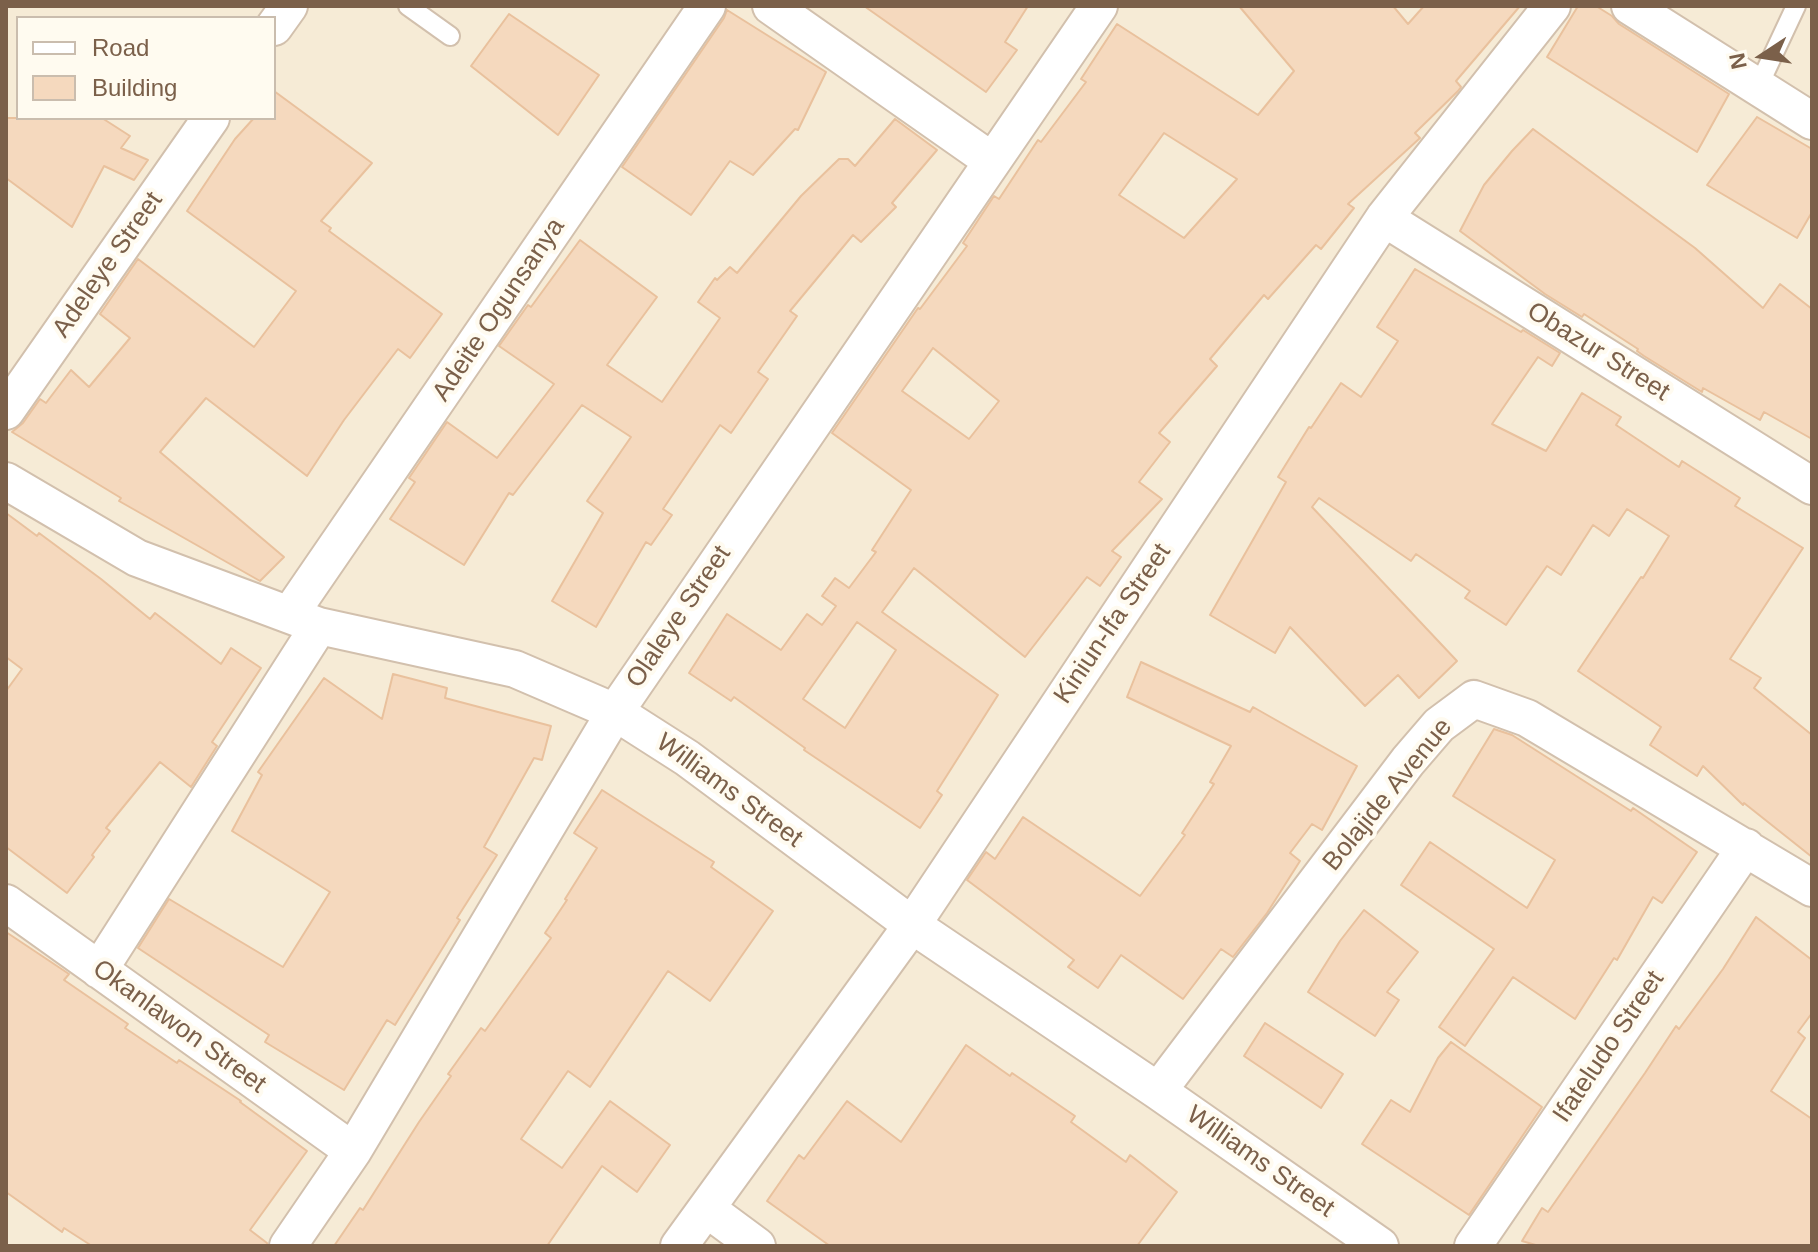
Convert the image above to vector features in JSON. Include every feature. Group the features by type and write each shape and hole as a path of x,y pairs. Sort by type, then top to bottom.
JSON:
{"street":[{"path":"276,24 289,6"},
{"name":"Adeite Ogunsanya","path":"99,970 304,620 707,6"},
{"path":"771,6 992,161"},
{"name":"Olaleye Street","path":"288,1246 353,1151 615,712 1099,6"},
{"name":"Kiniun-Ifa Street","path":"679,1246 912,925 1384,218 1552,6"},
{"path":"1630,6 1812,121"},
{"name":"Adeleye Street","path":"6,411 210,120"},
{"name":"Obazur Street","path":"1384,218 1812,486"},
{"name":"Williams Street","path":"6,481 137,558 304,620 515,669 615,712 687,758 912,925 1380,1246"},
{"name":"Bolajide Avenue","path":"1158,1091 1408,761 1439,725 1474,699 1527,718 1812,888"},
{"name":"Ifateludo Street","path":"1473,1246 1746,847"},
{"name":"Okanlawon Street","path":"6,903 353,1151"},
{"path":"707,1209 757,1246"}],"lane":[{"path":"408,6 450,36"},
{"path":"1758,87 1796,6"}],"shaded area":[{"path":"6,6 1812,6 1812,1246 6,1246"}],"building":[{"path":"864,6 1028,6 1005,42 1017,50 986,92"},
{"path":"1239,6 1393,6 1408,24 1424,6 1520,6 1456,81 1461,87 1458,91 1415,133 1420,138 1348,204 1354,208 1321,249 1316,245 1268,299 1264,295 1210,359 1217,366 1159,433 1170,442 1139,482 1162,499 1112,551 1121,557 1100,586 1087,577 1025,657 914,568 882,612 998,695 937,791 942,795 920,828 804,750 734,697 731,701 689,673 727,614 781,650 807,614 822,625 836,606 822,596 835,578 849,588 876,552 872,550 911,490 832,433 918,308 967,246 963,243 994,196 999,199 1038,140 1041,142 1086,82 1081,79 1117,24 1258,115 1294,71","holes":["1164,133 1237,179 1184,238 1119,195","933,348 999,401 969,439 902,391","857,622 896,650 845,728 803,699"]},
{"path":"1578,6 1596,6 1729,94 1697,152 1547,57"},
{"path":"727,10 826,72 798,130 795,129 753,175 730,161 691,215 622,167"},
{"path":"509,14 599,75 558,135 471,66"},
{"path":"276,92 372,163 321,221 331,228 329,231 442,314 410,358 398,349 344,420 307,476 206,398 160,452 284,557 260,581 119,501 121,498 12,432 23,423 40,399 46,403 71,370 89,387 130,338 100,314 138,259 254,347 296,291 187,211 235,139 252,120 276,120"},
{"path":"1757,117 1812,149 1812,212 1797,238 1707,185"},
{"path":"6,118 105,120 130,136 121,148 148,160 134,180 104,166 72,227 6,178"},
{"path":"895,119 937,150 892,203 896,207 861,242 853,235 790,311 797,316 758,372 768,379 731,433 720,425 663,509 672,515 651,545 646,542 596,627 552,601 603,513 587,501 631,437 582,405 513,495 509,493 464,565 390,519 415,482 409,478 447,422 497,458 554,384 499,346 580,240 657,297 607,365 662,402 720,318 698,302 715,278 717,280 730,267 737,273 801,196 839,159 848,159 855,166"},
{"path":"1533,129 1695,248 1763,308 1780,284 1812,309 1812,439 1764,412 1760,420 1703,388 1702,392 1584,314 1582,317 1545,294 1460,231 1484,185"},
{"path":"1415,269 1560,353 1552,366 1538,357 1492,424 1546,451 1582,393 1621,417 1616,425 1679,467 1682,461 1740,498 1735,506 1803,548 1730,659 1761,678 1754,688 1812,735 1812,857 1743,805 1703,766 1697,776 1650,745 1661,727 1578,671 1669,536 1627,509 1609,536 1593,525 1561,575 1547,566 1506,625 1465,598 1470,591 1416,554 1411,561 1319,498 1312,507 1457,661 1419,698 1398,675 1365,706 1290,627 1275,653 1210,615 1286,482 1278,477 1309,427 1341,383 1361,397 1398,341 1377,327"},
{"path":"6,513 37,536 39,533 150,619 155,613 221,664 231,648 261,668 212,742 217,746 191,787 160,762 106,828 110,831 67,893 6,847 6,691 22,669 6,657"},
{"path":"1141,662 1250,712 1253,707 1357,766 1322,830 1312,824 1290,853 1300,861 1267,913 1233,957 1221,949 1183,999 1121,955 1098,988 1068,967 1074,960 967,880 986,852 995,859 1023,817 1140,896 1185,835 1182,833 1214,784 1210,782 1231,746 1127,697"},
{"path":"393,674 447,688 445,698 551,726 542,760 534,758 484,847 497,855 395,1025 387,1020 344,1090 265,1042 269,1035 138,948 169,899 283,967 330,892 232,831 262,775 258,772 324,678 382,719"},
{"path":"1494,729 1512,735 1631,811 1633,808 1697,852 1662,903 1653,897 1617,960 1614,958 1575,1019 1513,977 1465,1046 1439,1027 1494,949 1401,885 1430,842 1527,908 1555,860 1453,796"},
{"path":"602,790 714,862 711,867 773,911 710,1001 668,971 590,1087 568,1071 521,1139 562,1168 610,1101 670,1145 637,1192 602,1166 547,1246 334,1246 360,1208 363,1210 451,1076 448,1074 481,1028 485,1031 551,938 545,933 597,848 574,833"},
{"path":"1364,910 1418,952 1387,992 1399,1000 1375,1036 1308,992"},
{"path":"1756,917 1812,960 1812,1013 1798,1032 1805,1038 1771,1091 1812,1119 1812,1246 1539,1246 1522,1241 1542,1208 1548,1212 1676,1026 1679,1029 1723,969"},
{"path":"6,932 69,974 64,980 128,1024 125,1028 241,1101 307,1151 250,1230 267,1246 92,1246 64,1228 62,1232 6,1192"},
{"path":"1265,1023 1343,1074 1321,1108 1244,1056"},
{"path":"1451,1042 1542,1107 1469,1215 1362,1144 1391,1100 1410,1112 1438,1058"},
{"path":"966,1045 1075,1116 1071,1122 1126,1162 1130,1155 1177,1192 1137,1246 830,1246 767,1201 799,1155 804,1159 847,1101 901,1142"}]}
